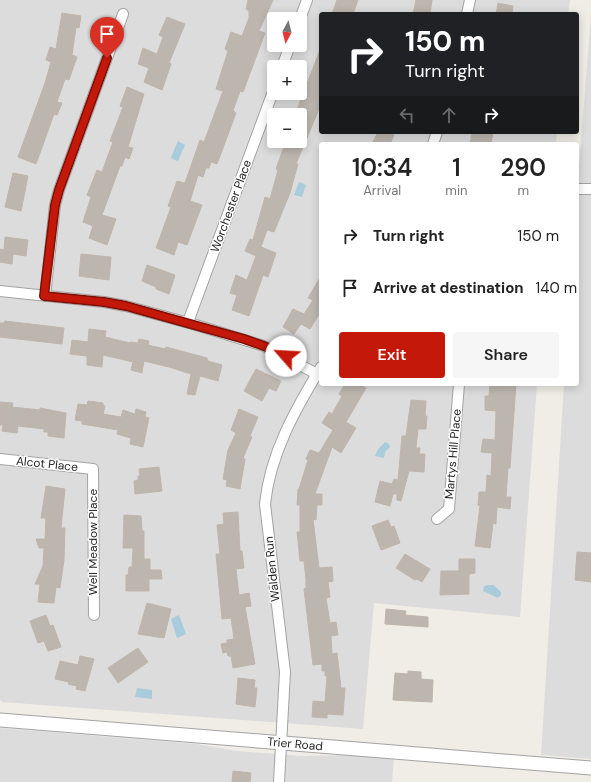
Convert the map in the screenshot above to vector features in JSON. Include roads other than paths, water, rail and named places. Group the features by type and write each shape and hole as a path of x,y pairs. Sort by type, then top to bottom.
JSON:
{"street":[{"path":"303,12 307,0"},
{"path":"467,12 470,0"},
{"path":"44,296 55,205 59,190 123,14"},
{"name":"Worchester Place","path":"188,322 270,100"},
{"path":"579,188 591,189"},
{"path":"0,291 119,304 188,322 264,346 319,370"},
{"name":"Walden Run","path":"279,782 285,672 265,504 267,485 283,435 319,370"},
{"name":"Martys Hill Place","path":"437,519 449,509 459,386"},
{"name":"Alcot Place","path":"0,460 93,469"},
{"name":"Well Meadow Place","path":"93,469 94,615"},
{"name":"Trier Road","path":"0,720 591,768"}],"water":[{"path":"178,141 185,145 178,161 172,159 171,157"},
{"path":"299,182 306,185 302,197 294,195"},
{"path":"385,442 389,444 390,447 385,452 384,458 375,456 378,449"},
{"path":"494,585 501,592 501,595 498,598 483,591 484,586"},
{"path":"179,615 186,634 177,638 171,619"},
{"path":"137,688 152,690 152,699 135,697"}]}
